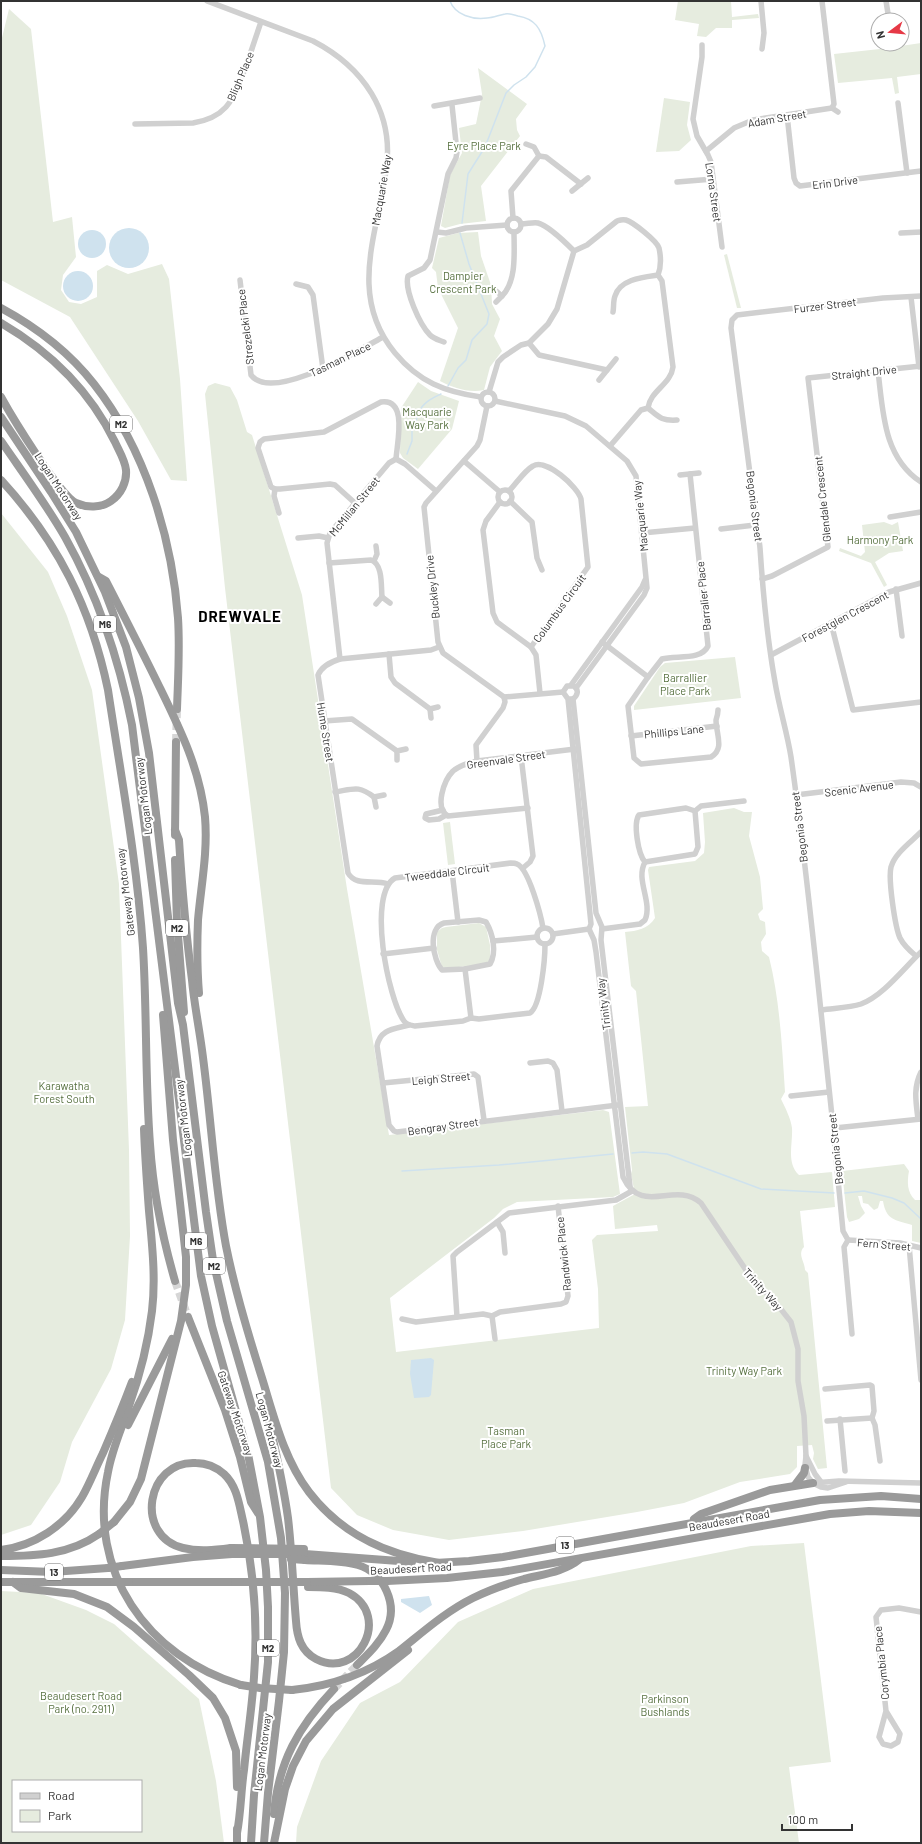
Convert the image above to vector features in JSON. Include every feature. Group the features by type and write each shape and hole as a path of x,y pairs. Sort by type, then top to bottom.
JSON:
{"highway":[{"name":"M2","path":"1,308 40,332 62,350 83,372 110,407 138,458 156,504 172,569 179,637 177,709"},
{"path":"1,323 25,338 50,358 74,381 93,405 111,434 125,465 126,479 121,491 111,501 97,506 81,505 69,498 22,433 1,397"},
{"name":"Logan Motorway","path":"1,417 64,512 98,576 111,604 126,647 143,715 152,774 178,1003 183,1025 213,1260 227,1321 268,1462 281,1538 285,1593 284,1652 268,1793 264,1843"},
{"name":"Logan Motorway","path":"1,441 47,508 74,555 96,601 115,655 134,738 201,1276 218,1350 248,1454 260,1517 268,1607 268,1662 254,1795 251,1843"},
{"name":"Gateway Motorway","path":"1,480 37,523 65,568 86,612 103,663 139,910 144,972 150,1145 156,1199 161,1227 175,1281"},
{"path":"98,576 106,580 184,736 194,763 201,790 205,818 206,844 197,950 197,974 202,1046"},
{"name":"M2","path":"176,742 175,830 177,922 184,1008 183,1025"},
{"path":"175,830 179,840 192,982 202,1046 226,1244 241,1311 280,1435 290,1461 307,1490 321,1507 346,1528 378,1547 405,1557 439,1563"},
{"path":"1,1556 58,1553 80,1545 99,1534 114,1522 130,1502 141,1479 180,1321 186,1285 186,1256 173,1147 165,1031 159,978 162,959"},
{"path":"148,1096 143,1107 154,1286 148,1342 136,1385 106,1478 104,1514 110,1556 123,1590 142,1621 172,1650 204,1671 241,1685 292,1690 328,1685 358,1674 398,1651 447,1613 472,1599 516,1582 570,1568 581,1559"},
{"name":"Gateway Motorway","path":"188,1317 231,1427 251,1502 260,1517"},
{"path":"117,1440 124,1433 141,1397 165,1355 176,1325 180,1321"},
{"path":"1,1550 25,1544 42,1536 56,1526 77,1505 88,1486 131,1385 142,1350 148,1342"},
{"path":"266,1391 264,1400 278,1461 288,1524 297,1634 305,1650 318,1660 334,1663 352,1657 363,1646 368,1636 369,1620 363,1605 354,1596 343,1591 307,1584"},
{"path":"237,1843 254,1684 256,1641 254,1593 247,1539 233,1486 217,1468 201,1463 186,1463 173,1468 164,1475 156,1487 151,1506 155,1525 164,1537 182,1548 198,1550 232,1551 305,1554 358,1565 375,1575 386,1590 390,1604 388,1626 381,1640 357,1666"},
{"path":"796,1485 802,1477 805,1468"},
{"path":"690,1522 701,1514 764,1492 796,1485 817,1483"},
{"name":"Beaudesert Road","path":"1,1570 52,1572 108,1568 232,1551 272,1554 314,1554 439,1563 497,1558 814,1500 860,1496 921,1499"},
{"name":"Beaudesert Road","path":"1,1582 268,1582 307,1584 424,1580 473,1576 581,1559 816,1516 869,1511 921,1513"},
{"path":"13,1582 21,1588 74,1594 107,1607 167,1655 213,1698 226,1718 236,1751 238,1768 237,1833"},
{"path":"273,1843 276,1839 280,1807 286,1783 306,1741 333,1709 414,1644 422,1632"},
{"path":"273,1843 277,1789 287,1757 304,1724 334,1690"}],"street":[{"name":"Macquarie Way","path":"207,1 313,41 337,56 358,74 366,84 380,109 386,134 388,158 370,252 368,287 375,317 383,337 401,360 432,384 453,393 481,398"},
{"path":"761,1 764,33 762,49"},
{"path":"822,1 834,104 832,108 838,112"},
{"path":"886,1 887,12"},
{"name":"Bligh Place","path":"135,124 202,122 219,113 225,108 235,93 261,22"},
{"name":"Lorna Street","path":"702,45 702,57 693,119 697,136 711,162 722,247"},
{"path":"434,106 480,98"},
{"path":"898,103 907,173"},
{"path":"444,342 429,334 416,314 406,285 408,276 424,268 428,265 430,260 448,174 458,152 452,104"},
{"name":"Adam Street","path":"706,151 742,124 753,120 832,108"},
{"name":"Erin Drive","path":"787,115 794,178 796,183 800,186 921,171"},
{"path":"526,144 534,147 539,156"},
{"path":"539,156 546,157 581,184"},
{"path":"514,218 511,191 539,156"},
{"path":"572,191 588,178"},
{"path":"677,182 713,178"},
{"path":"507,225 508,221 514,218"},
{"path":"514,218 518,219 521,224"},
{"path":"490,392 498,362 521,345 529,343 548,324 557,309 574,251 587,245 617,221 622,219 628,220 657,244 661,268 658,275"},
{"path":"514,232 519,230 521,224"},
{"path":"521,224 539,224 563,240 574,251"},
{"path":"437,232 442,233 466,228 507,225"},
{"path":"507,225 509,229 514,232"},
{"path":"496,302 507,291 514,265 514,232"},
{"path":"901,234 921,232"},
{"path":"613,312 614,297 618,290 637,278 658,275"},
{"path":"648,408 649,401 670,375 673,367 662,281 658,275"},
{"name":"Strezelcki Place","path":"240,280 251,374"},
{"path":"296,284 308,287 313,295 323,369"},
{"path":"495,290 502,296"},
{"name":"Furzer Street","path":"732,320 737,315 743,314 883,298 921,296"},
{"path":"911,297 920,366"},
{"name":"Begonia Street","path":"732,320 731,328 759,540 771,655 775,682 791,755 796,795 829,1092 835,1128 843,1231 848,1240 844,1247 852,1334"},
{"name":"Tasman Place","path":"251,374 255,380 262,382 281,382 301,378 323,369 383,337"},
{"path":"529,343 539,355 607,370"},
{"path":"599,380 616,359"},
{"name":"Straight Drive","path":"808,378 920,366"},
{"path":"878,371 887,435 898,458 907,471 921,482"},
{"name":"Glendale Crescent","path":"762,579 772,576 828,546 808,378"},
{"path":"490,392 495,396 495,401 493,404 487,406 482,403 481,398 483,394 490,392"},
{"name":"Macquarie Way","path":"495,401 565,416 586,426 627,461 636,476 646,578 642,587 574,686"},
{"path":"356,504 334,485 330,484 275,489 268,483 258,448 260,442 264,439 324,432 381,402 391,402 399,414 396,459 405,464 436,491"},
{"name":"Buckley Drive","path":"439,647 424,511 426,503 478,446 487,406"},
{"path":"648,408 661,419 666,421 677,420"},
{"path":"610,446 641,410 648,408"},
{"name":"McMillan Street","path":"340,660 329,564 328,538 330,533 389,463 396,459"},
{"path":"464,461 500,492"},
{"name":"Columbus Circuit","path":"500,502 486,521 483,530 493,613 497,622 531,647 588,567 581,499 578,490 553,469 538,465 532,466 509,491"},
{"path":"680,475 699,473"},
{"name":"Barralier Place","path":"690,474 708,646 705,652 700,655 662,659 628,706 634,758 641,764 711,757 715,754 719,747 717,726 718,710"},
{"path":"275,489 274,496 279,513"},
{"path":"503,490 509,491 512,497 510,501 506,504 500,502 498,496 500,492 503,490"},
{"path":"510,501 532,522 537,558 542,570"},
{"path":"890,517 921,512"},
{"path":"721,529 756,525"},
{"path":"642,533 695,528"},
{"path":"298,538 319,536 328,538"},
{"path":"374,561 377,554 376,546"},
{"path":"329,564 374,561"},
{"path":"374,561 379,569 382,598"},
{"name":"Forestglen Crescent","path":"771,655 896,589 921,583"},
{"path":"896,589 902,636"},
{"path":"382,598 390,603"},
{"path":"376,604 382,598"},
{"path":"831,623 853,710 921,702"},
{"path":"604,644 648,677"},
{"path":"439,647 443,653 504,697 563,692 566,687 574,686"},
{"name":"Hume Street","path":"388,884 376,881 360,882 351,877 348,872 318,675 322,668 328,664 340,660 431,650 439,647"},
{"path":"531,647 536,655 540,694"},
{"path":"389,654 391,677 395,684 430,709 431,718"},
{"name":"Trinity Way","path":"570,699 577,694 574,686"},
{"name":"Trinity Way","path":"563,692 570,699 596,913 601,929 617,1105"},
{"path":"477,761 476,745 503,708 505,702 504,697"},
{"path":"430,709 438,707"},
{"path":"324,721 352,719 397,751 406,749"},
{"name":"Phillips Lane","path":"631,736 717,726"},
{"name":"Trinity Way","path":"576,749 591,929 596,952 629,1182 632,1191 638,1195 648,1197 681,1194 696,1198 707,1209 727,1243 750,1276 785,1314 790,1322 798,1348 798,1381 804,1416 806,1456 805,1468"},
{"name":"Greenvale Street","path":"443,810 442,797 444,786 454,770 463,764 576,749"},
{"path":"397,751 397,760"},
{"path":"521,756 533,856 530,862 523,868 536,899 543,928"},
{"name":"Scenic Avenue","path":"796,795 902,782 914,783 921,787"},
{"path":"335,792 363,789 374,797 376,807"},
{"path":"374,797 384,795"},
{"path":"695,811 701,806 744,801"},
{"path":"446,815 439,819 429,820 425,818 428,812 443,810 446,815 453,817 528,808"},
{"path":"601,929 640,924 645,920 647,911 642,872 645,862 640,854 636,820 639,815 686,808 695,811"},
{"path":"645,862 695,854 698,847 695,811"},
{"path":"916,956 905,946 896,927 890,879 891,868 895,859 921,832"},
{"name":"Tweeddale Circuit","path":"388,884 395,878 511,863 518,864 523,868"},
{"path":"452,871 458,922"},
{"path":"388,884 382,915 383,954 390,988 395,1003 404,1021 409,1025 415,1026 463,1021 471,1018 479,1019 525,1014 533,1011 540,984 545,944"},
{"path":"483,920 489,927 493,942 492,960 490,964 465,969 442,970 436,961 434,934 439,925 458,922 483,920"},
{"path":"553,934 591,929 597,922 601,929"},
{"path":"543,928 550,930 553,934"},
{"path":"537,937 538,932 543,928"},
{"path":"591,929 598,935 601,929"},
{"path":"545,944 551,941 553,934"},
{"path":"493,942 537,937"},
{"path":"537,937 541,943 545,944"},
{"path":"383,954 434,948"},
{"path":"821,1010 859,1004 869,1000 878,994 921,952"},
{"path":"465,969 471,1018"},
{"name":"Bengray Street","path":"409,1025 387,1031 379,1039 377,1046 389,1125 394,1131 397,1132 484,1120 617,1105"},
{"path":"530,1063 548,1061 553,1063 557,1070 562,1111"},
{"path":"835,1128 920,1119 915,1092 917,1080 921,1072"},
{"name":"Leigh Street","path":"383,1083 474,1074 478,1077 484,1120"},
{"path":"791,1096 829,1092"},
{"path":"457,1317 453,1256 509,1213 616,1200 632,1191"},
{"name":"Randwick Place","path":"402,1319 416,1322 483,1314 492,1316 500,1312 561,1304 566,1302 568,1296 558,1206"},
{"path":"497,1222 503,1232 505,1253"},
{"name":"Fern Street","path":"848,1240 909,1245 921,1248"},
{"path":"909,1245 921,1380"},
{"path":"492,1316 495,1339"},
{"path":"825,1389 872,1386 874,1411 872,1418 876,1425 880,1461"},
{"path":"827,1420 872,1418"},
{"path":"840,1419 845,1471"},
{"name":"Trinity Way","path":"806,1456 817,1483"},
{"path":"805,1468 808,1477 821,1487 828,1488 846,1482 921,1483"},
{"name":"Corymbia Place","path":"886,1711 900,1734 898,1742 891,1746 883,1744 879,1737 886,1711 876,1617 881,1610 887,1609 899,1608 921,1612"}],"green space":[{"path":"678,1 731,1 732,17 758,14 759,18 732,20 732,28 716,28 706,37 697,36 699,24 675,20"},
{"path":"9,9 31,29 53,222 72,217 76,257 63,275 61,290 69,302 81,304 97,297 97,271 107,265 128,274 162,264 169,279 180,379 187,481 171,480 138,421 70,317 1,280 1,42"},
{"path":"921,43 921,74 897,77 899,93 895,94 892,78 838,83 834,54 870,50 870,52 910,52 910,45"},
{"name":"Eyre Place Park","path":"478,68 527,104 516,119 517,130 520,136 481,186 486,221 460,224 445,228 441,226 450,175 462,153 459,128 476,124 482,94"},
{"path":"664,98 690,102 687,125 691,140 679,151 656,152"},
{"name":"Dampier Crescent Park","path":"478,232 481,256 491,285 492,304 500,319 494,336 502,351 490,367 484,390 473,391 456,388 440,381 458,328 438,288 436,272 432,268 439,238 458,233"},
{"path":"727,254 741,308 737,308 724,255"},
{"name":"Macquarie Way Park","path":"418,382 431,391 459,401 452,429 418,469 403,458 400,453 401,408"},
{"name":"Tasman Place Park","path":"215,383 230,387 237,400 247,432 252,435 302,595 347,889 389,1135 603,1110 609,1112 620,1194 613,1197 517,1202 503,1209 494,1218 390,1298 396,1352 599,1328 598,1289 592,1240 597,1235 658,1231 657,1225 615,1229 613,1206 635,1194 631,1174 632,1170 625,1107 648,1106 636,991 631,986 625,932 642,929 649,925 655,918 648,870 649,867 695,861 704,853 705,842 703,813 734,808 744,812 752,812 749,836 760,877 763,909 758,914 760,920 765,922 766,934 761,942 762,951 769,957 776,990 785,1092 781,1099 788,1113 792,1128 791,1159 795,1170 799,1175 832,1172 835,1207 800,1211 804,1247 801,1255 805,1270 808,1273 827,1468 818,1469 813,1459 814,1453 812,1445 797,1446 797,1467 790,1474 740,1482 684,1503 523,1531 449,1540 393,1530 357,1515 331,1488 225,588 205,394 208,386"},
{"name":"Karawatha Forest South","path":"1,513 48,572 67,616 92,690 119,884 129,1150 130,1236 125,1320 111,1369 72,1442 60,1482 31,1525 1,1535"},
{"name":"Harmony Park","path":"884,522 892,525 898,522 903,551 889,553 875,562 887,585 884,587 871,563 839,551 840,548 861,556 865,552 862,525"},
{"name":"Barrallier Place Park","path":"735,657 741,698 634,710 634,706 660,667 665,663"},
{"path":"450,822 455,864 448,865 443,823"},
{"path":"479,923 486,927 490,945 490,959 488,962 481,965 446,968 442,967 437,950 437,932 446,927"},
{"path":"904,1164 909,1171 908,1183 910,1194 915,1200 921,1200 921,1243 912,1241 912,1225 889,1216 884,1207 883,1201 880,1201 878,1208 874,1210 868,1204 863,1203 862,1196 858,1196 865,1213 859,1219 849,1222 847,1217 842,1171"},
{"name":"Parkinson Bushlands","path":"804,1543 831,1762 789,1767 799,1843 296,1843 297,1827 321,1761 360,1703 400,1682 458,1622 533,1589 751,1546"},
{"name":"Beaudesert Road Park (no. 2911)","path":"1,1591 39,1593 86,1610 114,1624 199,1699 216,1781 224,1843 1,1843"}],"water":[{"path":"133,228 140,231 146,237 149,248 148,256 140,265 133,268 125,268 118,265 110,256 109,244 112,237 121,229"},
{"path":"92,230 102,234 106,244 102,254 92,258 82,254 78,244 82,234"},
{"path":"78,271 84,272 92,280 92,292 84,300 78,301 72,300 64,292 63,286 64,280 72,272"},
{"path":"431,1358 434,1360 431,1395 429,1397 414,1398 410,1374 411,1360"},
{"path":"429,1596 432,1605 420,1613 401,1602 401,1599"}],"waterway":[{"path":"450,1 452,6 465,16 489,18 508,14 529,19 539,29 545,46 535,67 526,77 514,85 506,93 485,147 468,174 462,223"},
{"path":"448,386 458,368 466,360 472,340 487,324 489,314 469,264 460,233"},
{"path":"407,454 412,441 412,426 418,414 428,401 441,394"},
{"path":"632,1153 643,1152 667,1154 761,1189 834,1193"},
{"path":"402,1171 499,1165 613,1154"},
{"path":"845,1193 864,1191 892,1198 904,1203 921,1219"}],"tunnel":[{"path":"176,742 177,709"},
{"path":"175,1281 188,1317"},
{"path":"334,1689 357,1665"}],"district":[{"name":"DREWVALE","path":"240,616"}],"park label":[{"name":"Trinity Way Park","path":"744,1370"}]}
